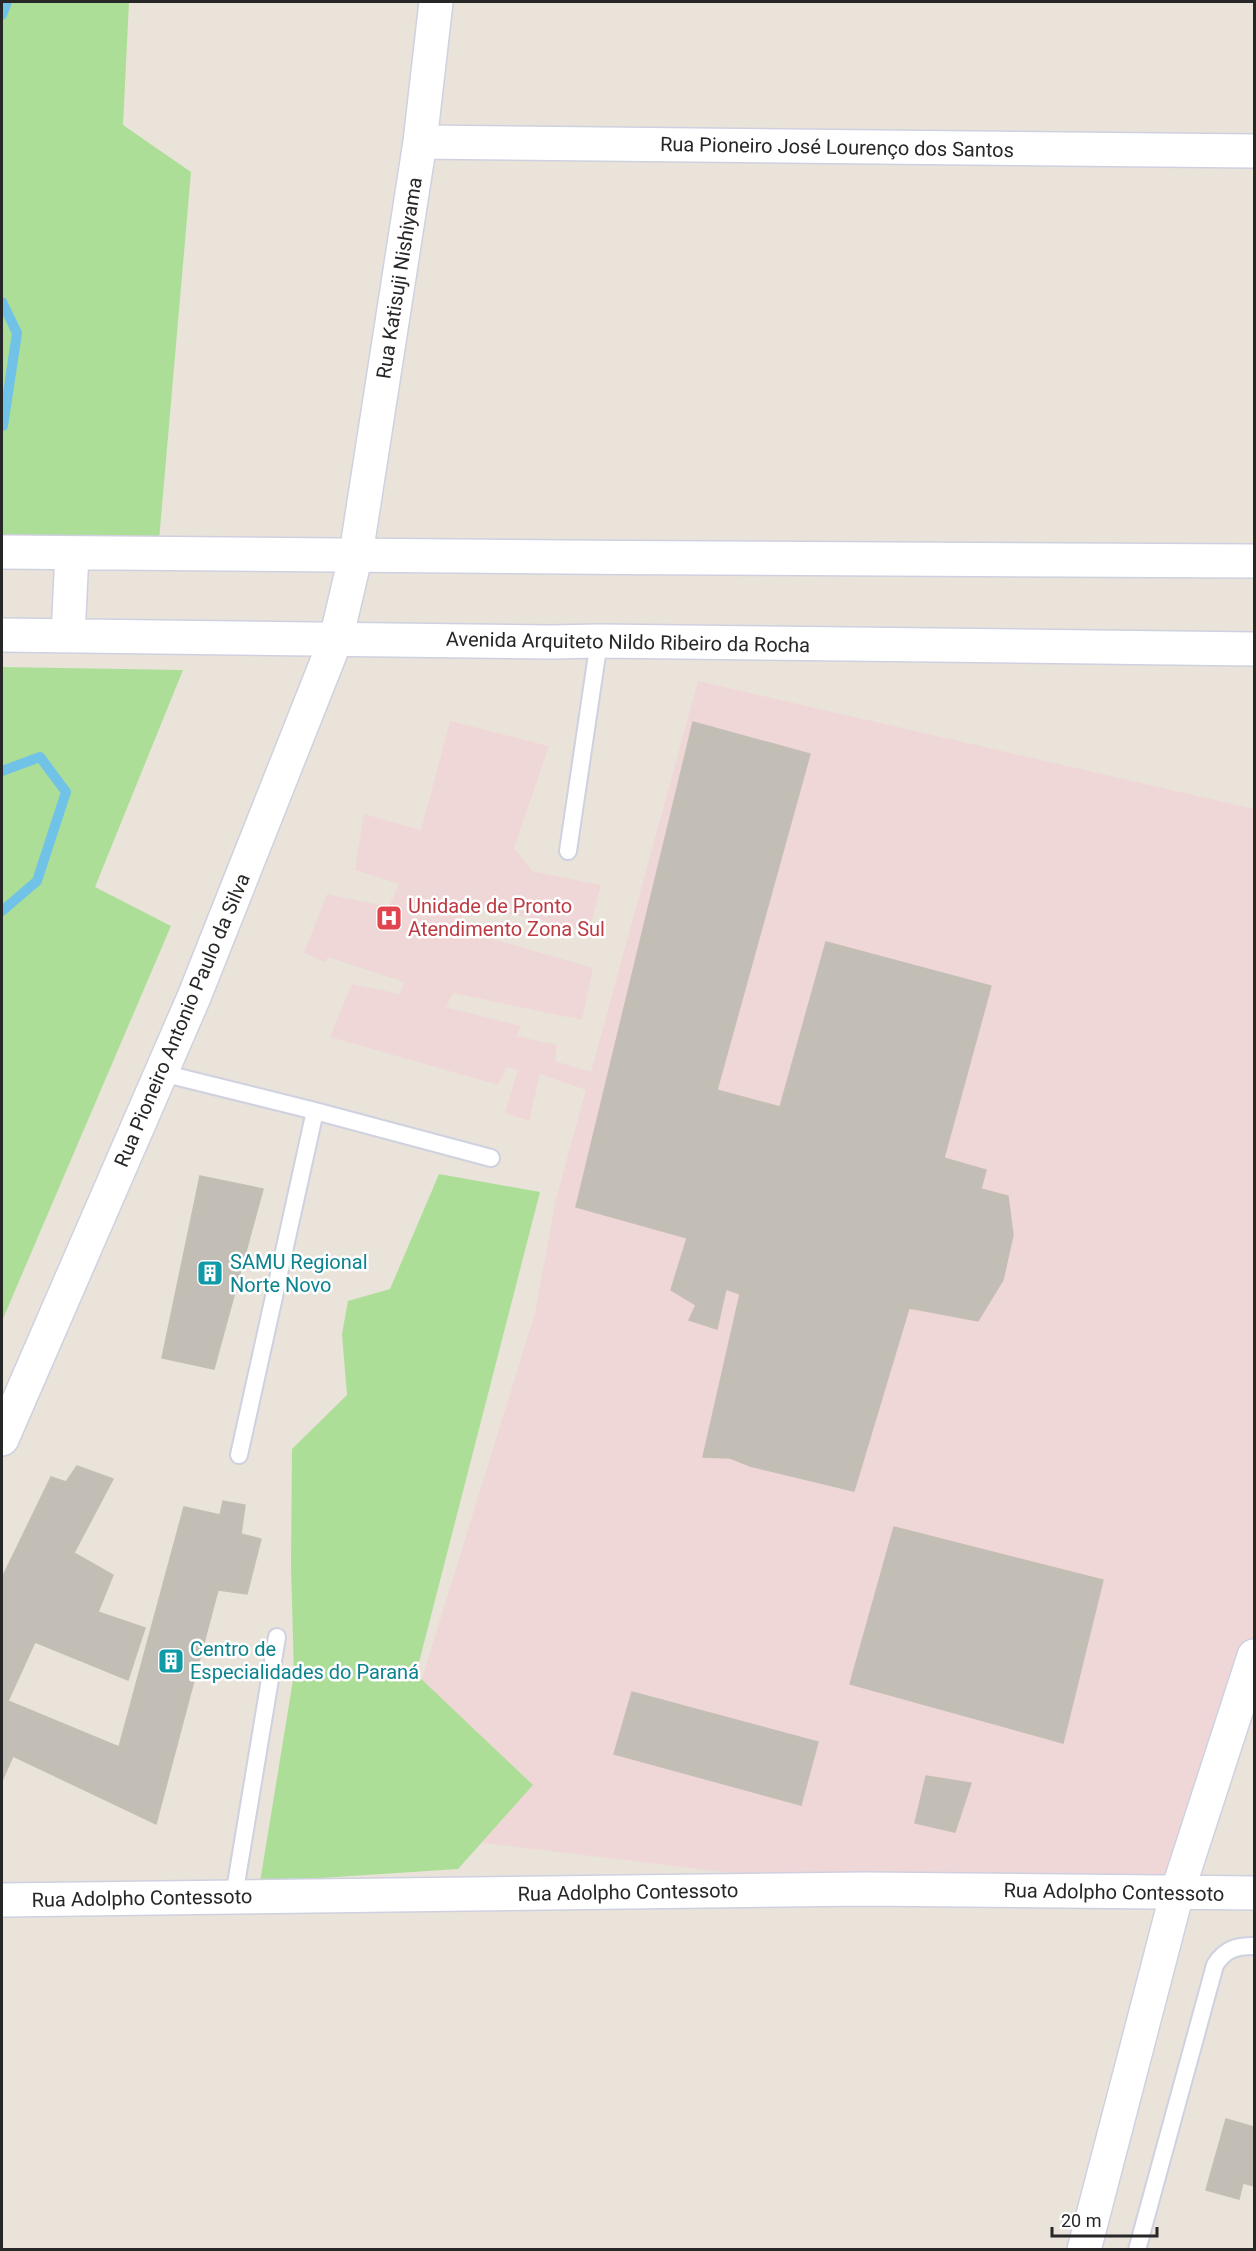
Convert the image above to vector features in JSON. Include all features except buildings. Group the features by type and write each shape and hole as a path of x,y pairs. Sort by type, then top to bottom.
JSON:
{"street":[{"name":"Rua Katisuji Nishiyama","path":"347,595 356,554 420,142 436,2"},
{"name":"Rua Pioneiro José Lourenço dos Santos","path":"420,142 1254,151"},
{"path":"2,552 1254,561"},
{"path":"68,636 72,553"},
{"name":"Rua Pioneiro Antonio Paulo da Silva","path":"2,1440 199,986 336,639 347,595"},
{"name":"Avenida Arquiteto Nildo Ribeiro da Rocha","path":"2,634 1254,649"},
{"path":"1084,2250 1177,1893 1254,1656"},
{"name":"Rua Adolpho Contessoto","path":"2,1900 865,1889 1254,1893"}],"lane":[{"path":"568,851 599,641"},
{"path":"162,1073 491,1158"},
{"path":"239,1455 315,1111"},
{"path":"234,1896 277,1637"},
{"path":"1137,2250 1215,1965 1222,1954 1232,1948 1254,1946"}],"shaded area":[{"path":"698,681 1254,809 1254,1656 1177,1893 865,1889 375,1830 535,1313 556,1199 586,1090 540,1074 529,1121 505,1113 518,1070 507,1067 498,1085 330,1037 352,984 400,994 404,982 328,957 325,962 304,953 327,894 389,907 399,884 355,870 364,814 421,830 450,721 549,746 514,848 532,871 601,885 589,931 468,905 455,928 593,968 582,1020 453,993 446,1007 521,1026 516,1036 557,1045 555,1061 591,1072"}],"green space":[{"path":"2,2 129,2 123,125 191,172 158,552 2,551"},
{"path":"2,667 183,670 95,887 171,926 2,1321"},
{"path":"439,1174 540,1192 416,1674 533,1785 458,1869 260,1882 294,1674 291,1567 292,1449 347,1395 342,1334 348,1301 390,1289"}],"waterway":[{"path":"2,15 7,2"},
{"path":"2,302 17,333 3,426"},
{"path":"2,771 40,757 66,792 37,881 2,911"}],"place":[{"name":"Unidade de Pronto Atendimento Zona Sul","path":"389,918"},
{"name":"SAMU Regional Norte Novo","path":"210,1273"},
{"name":"Centro de Especialidades do Paraná","path":"171,1661"}]}
